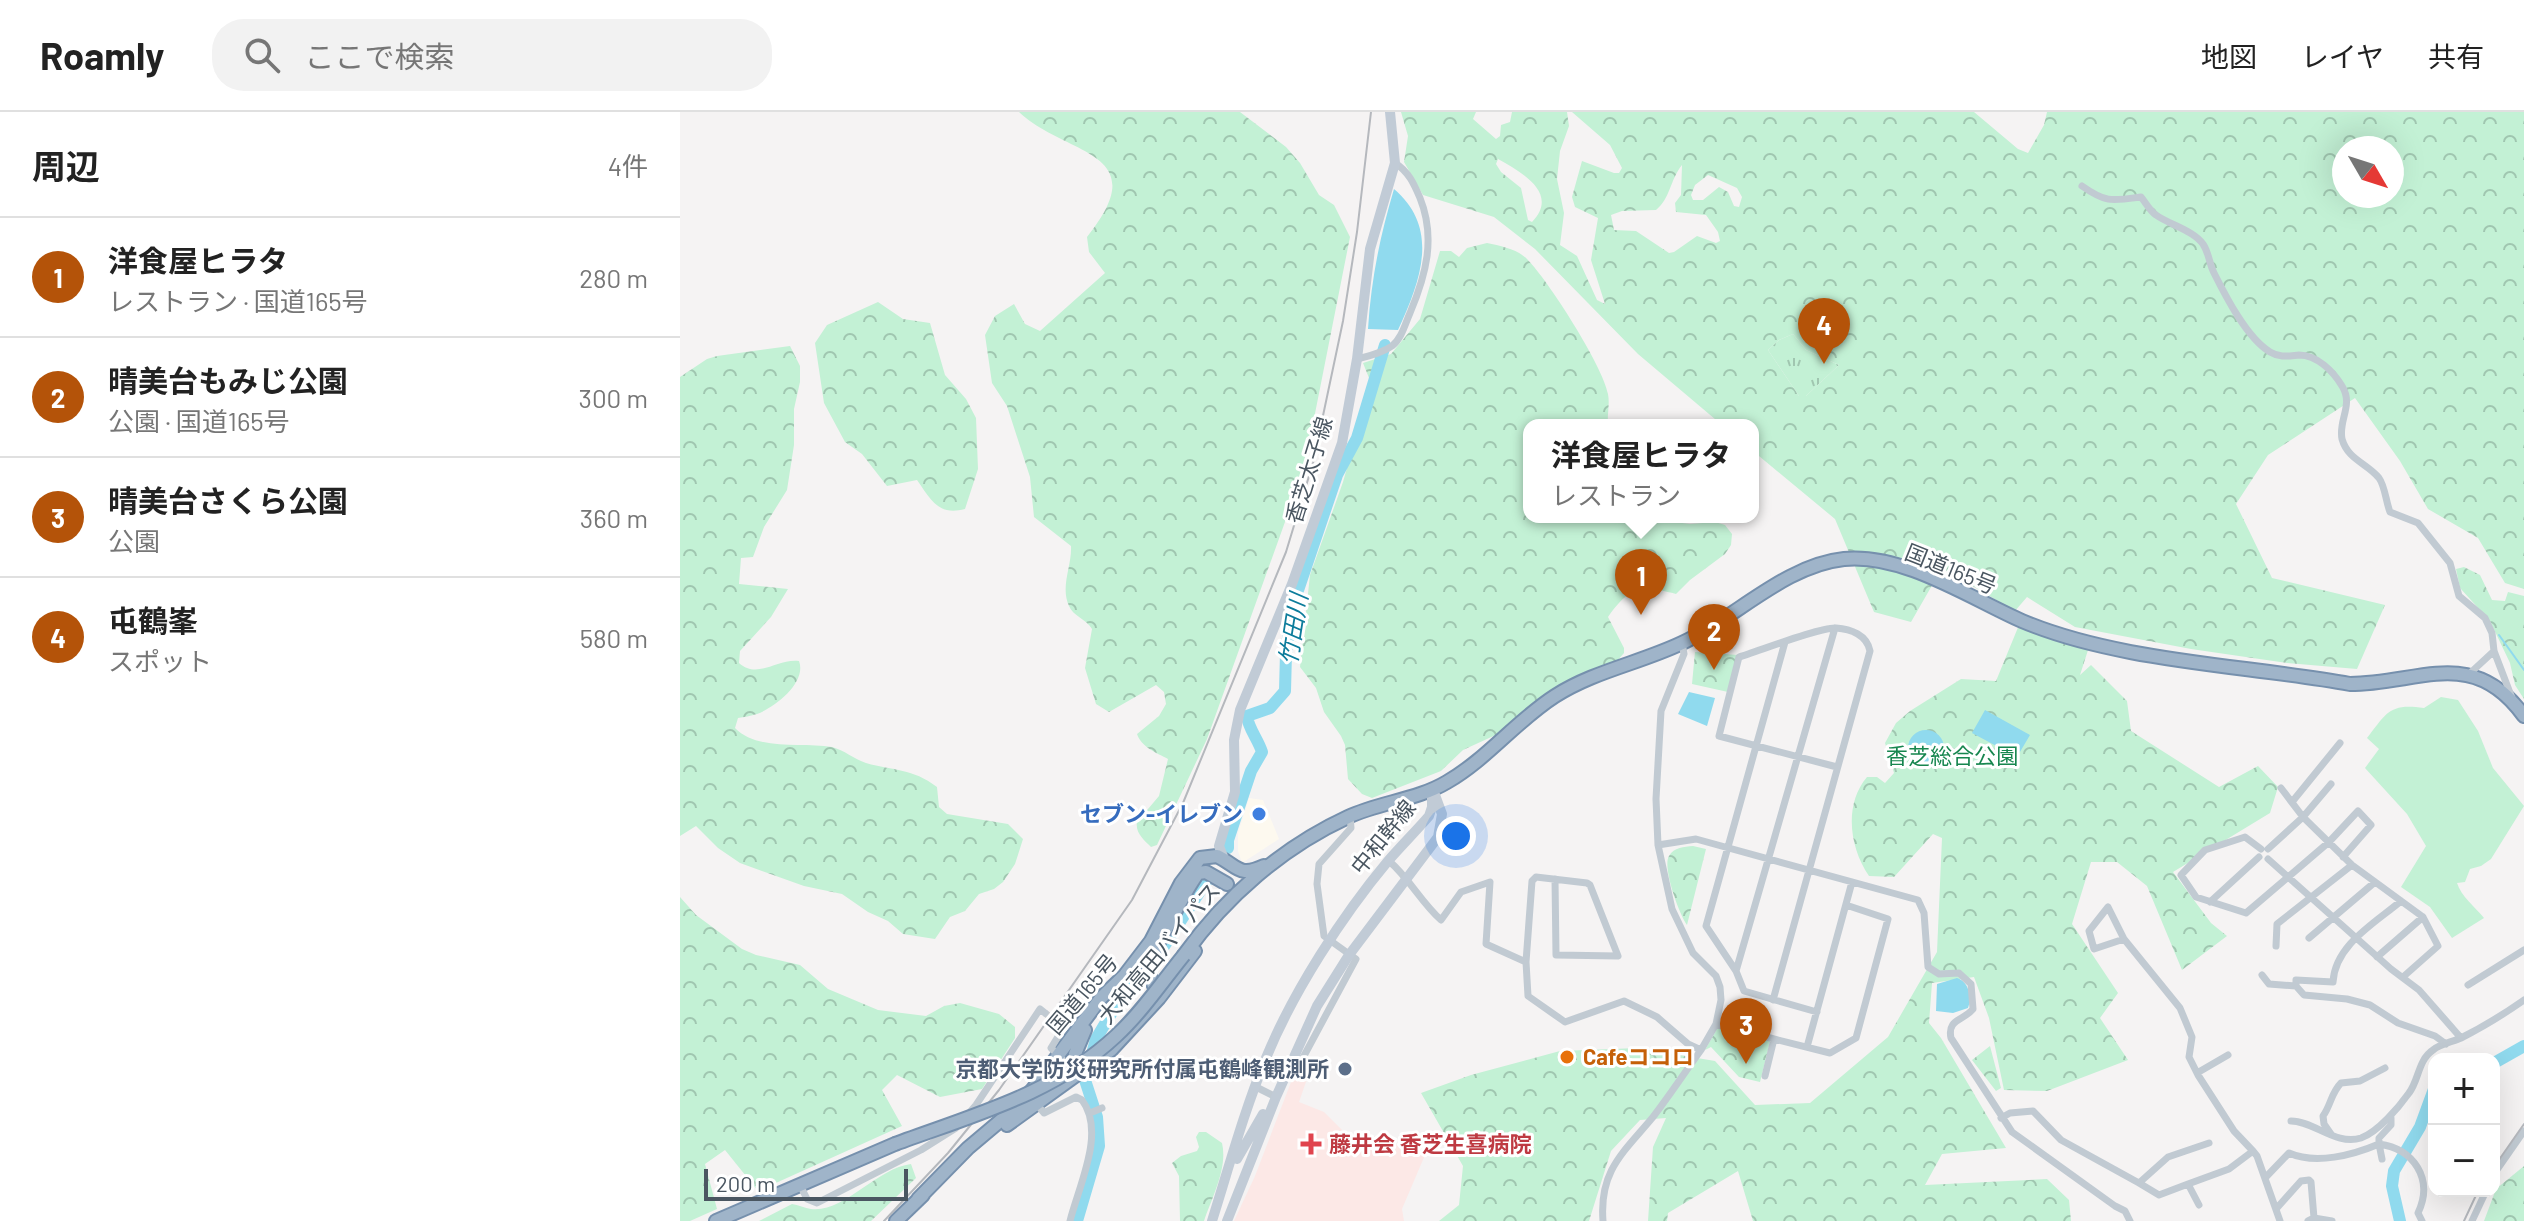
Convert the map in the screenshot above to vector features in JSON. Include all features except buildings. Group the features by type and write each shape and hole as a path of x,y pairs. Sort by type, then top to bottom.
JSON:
{"highway":[{"name":"国道165号","path":"1240,889 1276,861 1350,816 1432,790 1450,781 1553,697 1604,671 1682,643 1809,567 1845,559 1868,560 1914,571 1955,587 2025,622 2111,648 2350,684 2371,684 2442,672 2467,676 2503,692 2524,716"},
{"name":"国道165号","path":"896,1221 968,1148 1019,1105 1101,998 1125,975 1151,941 1181,883 1200,858 1209,855"},
{"path":"1209,855 1224,859 1236,870 1240,889 1228,910"},
{"path":"1197,936 1205,919 1225,896 1227,884 1209,855"},
{"name":"国道165号","path":"1236,870 1246,872 1276,861"},
{"name":"国道165号","path":"918,1199 968,1154 1096,1062 1132,1029 1228,910 1276,861"},
{"path":"1159,998 1147,967 1198,873 1213,874 1227,884"},
{"name":"大和高田バイパス","path":"716,1221 895,1144 990,1111 1060,1078 1116,1036 1197,936 1240,889"},
{"path":"1096,1062 1081,1063 1075,1054 1076,1048 1085,1030 1125,975"}],"main road":[{"name":"香芝太子線","path":"1224,859 1219,846 1235,792 1234,740 1240,710 1292,584 1342,443 1357,359 1370,249 1395,163 1390,112"},
{"name":"中和幹線","path":"1212,1221 1266,1058 1285,1019 1330,941 1389,861 1429,816 1432,790"},
{"name":"中和幹線","path":"1227,1221 1276,1097 1317,1006 1349,955 1432,845 1442,826 1442,814 1432,790"},
{"name":"香芝太子線","path":"1209,855 1213,839 1222,829"},
{"path":"1227,1174 1270,1100 1276,1097"}],"street":[{"path":"1357,359 1393,345 1400,336 1425,274 1430,242 1427,214 1405,169 1395,163"},
{"path":"2082,186 2100,199 2113,201 2141,197 2154,214 2200,240 2213,271 2255,340 2271,353 2282,357 2304,355 2320,360 2332,373 2344,388 2348,406 2341,434 2344,445 2352,457 2382,481 2390,512 2418,523 2450,563 2459,596 2485,618 2492,633 2494,651 2512,701"},
{"path":"1736,971 1835,628"},
{"path":"1773,1000 1870,651 1869,643 1860,635 1835,628 1739,657 1719,736 1837,767"},
{"path":"1785,642 1706,926 1736,971 1744,991 1817,1012"},
{"path":"1603,1221 1604,1190 1618,1159 1701,1050 1716,1024 1721,1000 1716,976 1693,953 1672,909 1658,845 1656,799 1661,711 1684,654 1682,643"},
{"path":"2467,676 2494,651"},
{"path":"2292,802 2340,743"},
{"path":"2210,902 2303,817 2331,784"},
{"path":"2281,788 2303,817 2343,857 2423,917 2438,946 2403,977"},
{"path":"2343,857 2371,825 2358,811 2329,842 2288,877 2246,913 2196,897 2181,875 2205,850 2245,837 2264,854 2288,877 2332,918 2419,990 2461,1038"},
{"path":"1349,955 1324,936 1317,884 1319,864 1351,828 1350,816"},
{"path":"1658,845 1696,839 1918,900 1924,913 1928,967 1939,974 1959,973 1969,980 1974,1004 1970,1013 1954,1021 1950,1027 1951,1038 2001,1118 2012,1132 2125,1211 2130,1221"},
{"path":"1389,861 1406,876 1429,909 1441,920 1461,892 1490,882 1486,944 1526,962"},
{"path":"2276,946 2277,924 2352,865"},
{"path":"1555,879 1556,955 1618,956 1590,885 1555,879 1536,877 1532,881 1526,962 1528,996 1565,1022 1624,1001 1657,1017 1688,1044 1701,1050"},
{"path":"1807,1047 1852,882"},
{"path":"2309,938 2375,882"},
{"path":"2401,901 2341,953 2334,968 2333,982 2296,980 2296,986 2304,995 2347,999 2370,1005 2398,1023 2435,1036 2446,1044"},
{"path":"2124,939 2094,949 2089,931 2107,902 2124,939 2180,1008 2192,1037 2189,1057 2234,1131 2253,1151 2280,1221"},
{"path":"1716,1024 1830,1053 1856,1038 1888,919 1846,905"},
{"path":"2377,957 2423,917"},
{"path":"2468,985 2524,950"},
{"path":"2262,975 2269,984 2296,986"},
{"path":"2382,1159 2379,1138 2391,1125 2398,1103 2410,1092 2423,1061 2432,1050 2461,1038 2524,1000"},
{"path":"800,1185 807,1199 817,1203 942,1139 976,1105 1040,1009 1045,1013"},
{"path":"1058,1023 1059,1035 1051,1048 1064,1065 1036,1094 1035,1104 1044,1113 1076,1097 1082,1100 1090,1113 1093,1125 1092,1142 1070,1221"},
{"path":"1765,1076 1774,1039"},
{"path":"2197,1073 2228,1055"},
{"path":"2332,1136 2323,1116 2333,1091 2341,1083 2360,1081 2385,1068"},
{"path":"1256,1087 1276,1097"},
{"path":"1090,1113 1102,1108"},
{"path":"2001,1118 2010,1113 2033,1111 2061,1140 2159,1195 2229,1169 2253,1151"},
{"path":"2291,1121 2301,1121 2332,1136 2361,1138 2391,1118"},
{"path":"2500,1165 2524,1131"},
{"path":"2139,1183 2168,1157 2209,1143"},
{"path":"2265,1178 2289,1153 2301,1158 2335,1156 2358,1154 2379,1144 2395,1146 2421,1170 2424,1193 2418,1213 2422,1221"},
{"path":"2276,1209 2301,1181 2309,1180 2311,1220 2332,1221"},
{"path":"2188,1184 2199,1205"},
{"path":"2472,1221 2483,1197"}],"shaded area":[{"path":"1249,798 1263,800 1279,839 1242,863 1238,833"},
{"name":"藤井会 香芝生喜病院","path":"1296,1069 1307,1079 1299,1102 1324,1112 1346,1134 1344,1139 1369,1148 1374,1136 1425,1155 1402,1209 1404,1221 1234,1221 1255,1176"}],"green space":[{"path":"1019,112 1240,112 1286,147 1300,163 1319,195 1334,205 1350,237 1304,469 1207,739 1157,845 1151,847 1139,833 1137,822 1159,796 1168,759 1146,746 1137,734 1159,716 1166,704 1164,692 1156,685 1109,712 1096,704 1085,668 1092,629 1071,609 1067,598 1071,546 1034,517 1030,477 1007,406 992,383 985,335 995,316 1014,304 1025,324 1040,331 1105,273 1089,252 1087,237 1106,208 1112,187 1108,171 1096,158"},
{"path":"1401,112 1476,112 1473,119 1496,139 1500,136 1501,125 1510,122 1512,112 1567,112 1569,126 1560,151 1557,179 1564,213 1560,245 1577,256 1597,300 1605,304 1591,260 1598,218 1575,207 1572,197 1582,161 1614,173 1619,173 1622,168 1610,145 1572,112 1974,112 2018,149 2028,153 2044,125 2047,112 2524,112 2524,589 2505,583 2478,538 2428,509 2400,461 2355,398 2268,455 2236,504 2272,578 2385,605 2357,669 2287,663 2191,649 2075,627 2027,597 2015,611 1942,568 1911,622 1874,612 1835,519 1759,456 1759,419 1715,419 1638,354 1535,249 1494,217 1423,195 1404,162 1408,136","holes":["1498,159 1517,170 1540,193 1540,212 1532,222 1528,220 1521,188 1501,172 1496,164","1682,165 1681,195 1675,203 1676,212 1706,215 1718,232 1720,241 1716,243 1697,236 1669,253 1636,231 1614,230 1611,215 1622,211 1656,210","1708,175 1737,188 1742,197 1739,207 1734,206 1728,192 1719,187 1703,200 1693,200 1691,195 1695,185","1793,334 1806,350 1839,365 1806,396 1799,396 1768,350 1779,340"]},
{"path":"1487,243 1508,248 1527,259 1561,304 1586,345 1608,394 1608,419 1523,419 1523,523 1718,523 1725,525 1732,534 1731,545 1725,554 1676,594 1645,589 1637,590 1623,599 1608,617 1624,648 1617,661 1547,695 1500,733 1463,750 1441,771 1372,798 1362,794 1348,779 1345,745 1324,712 1316,688 1300,667 1310,575 1343,482 1371,383 1363,363 1391,354 1420,319 1440,251 1451,251 1459,257 1467,248"},
{"path":"878,302 903,319 930,323 945,375 966,399 976,418 978,469 965,509 948,510 936,505 917,480 887,486 862,454 845,442 824,403 815,343 827,325"},
{"path":"1793,334 1806,350 1839,365 1806,396 1799,396 1768,350 1779,340"},
{"path":"790,346 800,366 800,382 794,409 794,445 787,490 764,527 753,557 741,558 739,584 788,589 771,617 740,651 739,663 746,668 761,669 799,661 800,669 794,685 781,700 757,714 738,718 735,728 755,740 832,747 866,763 919,776 937,787 939,807 947,814 1008,824 1023,839 1015,864 1003,882 979,894 965,911 950,917 935,939 903,934 888,921 842,894 804,886 740,863 718,848 696,826 680,836 680,377 717,356"},
{"path":"2464,567 2480,575 2492,600 2505,601 2508,592 2524,596 2524,699 2515,685 2510,663 2490,621 2460,588 2456,569"},
{"name":"香芝総合公園","path":"2019,625 2089,647 2080,675 2091,665 2127,701 2131,731 2219,787 2258,766 2278,787 2270,813 2173,872 2211,923 2227,936 2182,970 2147,886 2117,862 2091,862 2072,924 2118,993 2100,1018 2128,1060 2047,1091 2004,1090 1989,1018 1974,977 1932,983 1929,1023 2006,1148 1942,1154 1925,1185 2047,1179 2069,1200 2071,1221 1753,1221 1738,1171 1668,1213 1667,1221 1648,1221 1653,1147 1666,1118 1640,1120 1611,1151 1589,1221 1439,1221 1459,1205 1463,1166 1421,1093 1471,1075 1560,1051 1638,1048 1715,1061 1755,1105 1810,1103 1888,1037 1937,952 1942,838 1933,834 1894,877 1869,876 1854,839 1852,813 1855,800 1867,777 1877,777 1885,783 1894,773 1885,743 1896,723 1961,679 1996,681"},
{"path":"1695,652 1738,655 1728,692 1692,684"},
{"path":"2441,697 2458,700 2478,731 2493,768 2524,806 2491,859 2470,869 2465,882 2457,883 2484,918 2452,938 2430,907 2401,887 2426,846 2407,814 2365,768 2379,749 2367,738 2390,711 2404,707 2424,708"},
{"path":"1693,846 1706,849 1687,925 1672,890 1667,862 1674,851"},
{"path":"680,897 696,915 742,949 800,965 828,989 878,1010 926,1016 944,1006 960,1003 999,1014 1015,1027 1015,1038 982,1089 940,1097 897,1075 882,1090 902,1126 758,1191 725,1150 705,1164 717,1209 690,1221 680,1221"},
{"path":"1718,1027 1771,1038 1760,1082 1739,1077 1711,1047 1705,1050"},
{"path":"1990,1046 2001,1088 1996,1091 1972,1060"},
{"path":"1199,1132 1206,1132 1222,1143 1221,1172 1204,1221 1180,1221 1179,1176 1172,1163 1181,1156 1197,1151 1196,1137"},
{"path":"911,1164 916,1178 871,1221 759,1221 792,1204 811,1209 836,1204 886,1173"},
{"path":"2524,1166 2524,1221 2484,1221 2493,1197 2500,1197 2500,1186"}],"water":[{"path":"1394,189 1418,221 1422,239 1419,275 1398,330 1368,329 1377,258"},
{"path":"1689,692 1715,698 1707,726 1678,714"},
{"path":"1985,710 2030,735 2017,757 1972,733"},
{"path":"1926,730 1939,735 1944,748 1939,761 1926,766 1913,761 1908,748 1913,735"},
{"path":"1957,978 1968,990 1968,1008 1953,1013 1936,1011 1937,984"}],"waterway":[{"name":"竹田川","path":"1228,848 1251,771 1262,752 1247,716 1270,708 1285,691 1292,608 1337,475 1357,438 1385,345"},
{"path":"2499,635 2524,670"},
{"name":"竹田川","path":"1077,1221 1099,1146 1097,1117 1085,1080 1096,1039 1121,997 1159,954 1206,882"},
{"path":"2500,1060 2524,1046"},
{"path":"2400,1221 2392,1186 2394,1171 2420,1127 2428,1105"}],"tunnel":[{"path":"1045,1013 1058,1023"}],"railway":[{"path":"884,1221 948,1153 999,1090 1132,900 1183,803 1286,552 1313,463 1343,321 1371,112"},
{"path":"2500,1158 2524,1124"},
{"path":"2464,1221 2475,1197"}],"place":[{"name":"屯鶴峯","path":"1824,364"},
{"name":"洋食屋ヒラタ","path":"1641,615"},
{"name":"晴美台もみじ公園","path":"1714,670"},
{"name":"セブン-イレブン","path":"1259,814"},
{"name":"Cafeココロ","path":"1567,1057"},
{"name":"晴美台さくら公園","path":"1746,1064"},
{"name":"京都大学防災研究所付属屯鶴峰観測所","path":"1345,1069"},
{"name":"藤井会 香芝生喜病院","path":"1311,1144"}]}
